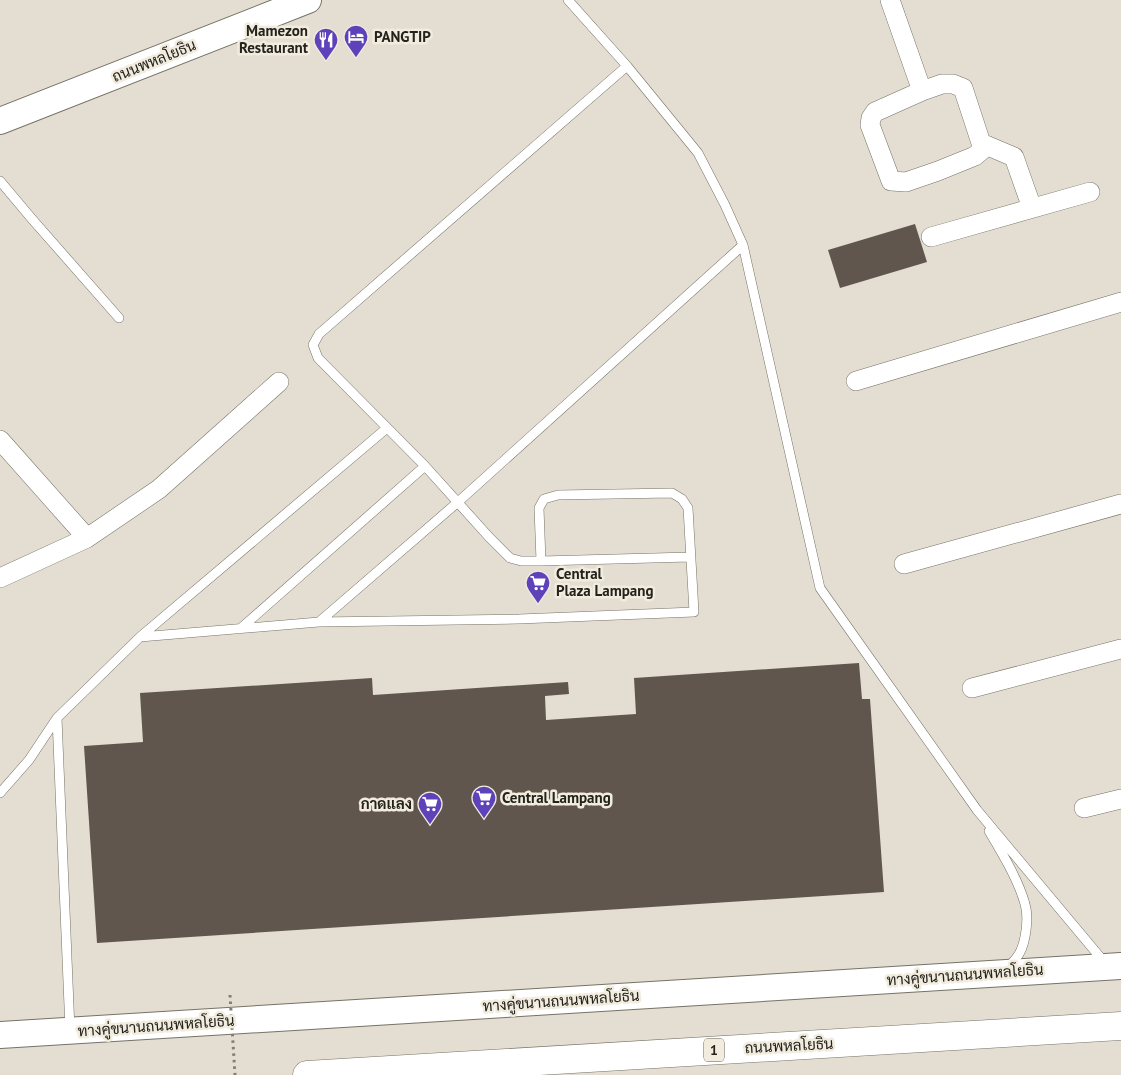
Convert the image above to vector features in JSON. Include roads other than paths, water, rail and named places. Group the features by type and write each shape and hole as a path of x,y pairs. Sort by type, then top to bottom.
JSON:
{"highway":[{"name":"ถนนพหลโยธิน","path":"307,1075 1121,1026"}],"main road":[{"name":"ถนนพหลโยธิน","path":"0,121 308,0"},
{"name":"ทางคู่ขนานถนนพหลโยธิน","path":"0,1036 1115,966"}],"street":[{"path":"890,0 922,91"},
{"path":"942,84 953,84 963,88 981,142 982,150 975,156 906,182 891,181 870,125 871,118 875,112 922,91 942,84"},
{"path":"981,142 1014,157 1032,208"},
{"path":"931,236 1090,192"},
{"path":"856,382 1121,302"},
{"path":"0,578 86,538 159,489 279,382"},
{"path":"0,440 86,538"},
{"path":"904,564 1121,504"},
{"path":"972,688 1121,649"},
{"path":"1084,808 1121,799"}],"lane":[{"path":"568,0 627,66 698,153 744,245 820,588 977,810 1015,881 1026,905 1027,922 1020,953 1004,973"},
{"path":"627,66 320,334 314,345 318,358 425,466 510,558 521,561 541,561 690,556"},
{"path":"0,181 119,318"},
{"path":"319,622 458,502 744,245"},
{"path":"0,793 29,760 57,718 140,637 387,428"},
{"path":"240,629 425,466"},
{"path":"140,637 319,622 519,619 694,612 688,508 682,499 672,493 558,495 544,499 539,508 541,561"},
{"path":"57,718 70,1032"},
{"path":"977,810 1115,966"}],"place":[{"name":"PANGTIP","path":"356,58"},
{"name":"Mamezon Restaurant","path":"326,61"},
{"name":"Central Plaza Lampang","path":"538,604"},
{"name":"Central Lampang","path":"484,819"},
{"name":"กาดแลง","path":"430,825"}]}
